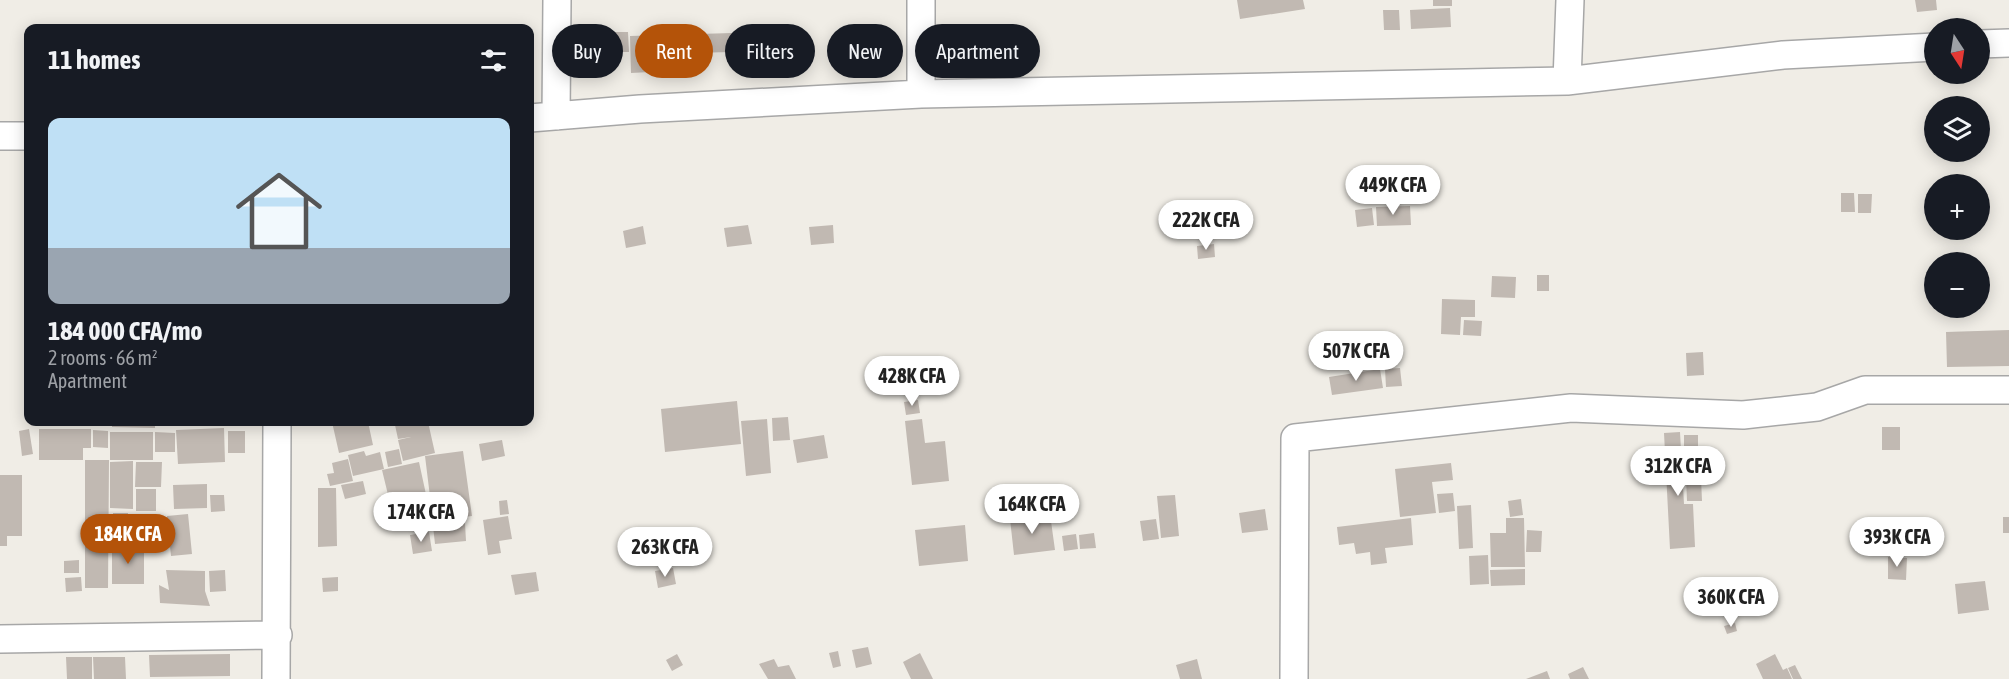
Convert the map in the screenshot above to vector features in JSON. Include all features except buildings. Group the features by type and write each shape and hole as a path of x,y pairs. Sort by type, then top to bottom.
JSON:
{"street":[{"path":"556,116 557,0"},
{"path":"921,0 921,94"},
{"path":"1567,81 1570,0"},
{"path":"1990,44 2009,43"},
{"path":"534,118 640,109 921,94 1567,81 1783,55 1924,48"},
{"path":"0,136 24,136"},
{"path":"1294,679 1295,438 1572,408 1743,415 1817,407 1865,390 2009,390"},
{"path":"276,679 278,426"},
{"path":"0,639 278,635"}]}
